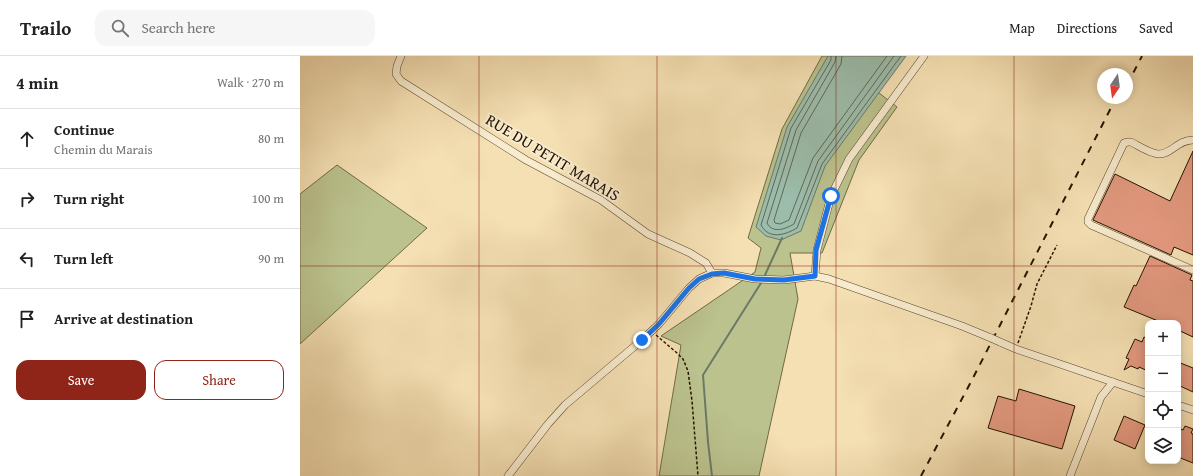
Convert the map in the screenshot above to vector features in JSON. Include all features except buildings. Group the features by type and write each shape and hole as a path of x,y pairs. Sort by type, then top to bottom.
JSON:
{"street":[{"name":"RUE DU PETIT MARAIS","path":"401,56 396,66 396,74 401,81 526,160 602,200 648,234 690,253 706,263 712,274"},
{"path":"815,276 816,250 831,196 849,159 924,56"},
{"path":"1193,140 1180,142 1170,150 1161,154 1156,154 1131,142 1124,143 1088,219 1088,222 1091,225 1193,270"},
{"path":"508,476 548,424 565,405 652,331 689,288 699,279 712,274 724,273 755,279 784,280 815,276 829,279 962,326 1016,349 1145,393"},
{"path":"1070,476 1101,397 1114,382"},
{"path":"1181,406 1193,410"}],"path":[{"path":"1016,349 1037,284 1057,245"},
{"path":"652,331 683,359 688,371 698,476"}],"green space":[{"path":"822,56 874,56 865,82 897,107 859,160 822,253 790,253 798,299 759,476 659,476 681,345 661,336 755,272 761,248 748,238 782,129"},
{"path":"337,165 427,228 300,344 300,194"}],"water":[{"path":"828,56 906,56 825,166 801,231 781,240 766,236 756,227 787,127"}],"waterway":[{"path":"765,275 782,238"},
{"path":"712,476 703,375 761,283"}],"railway":[{"path":"1133,73 1142,56"},
{"path":"921,476 973,378 1113,104"}],"route":[{"path":"642,340 659,324 689,288 699,279 712,274 724,273 755,279 784,280 815,276 816,250 831,196"}]}
